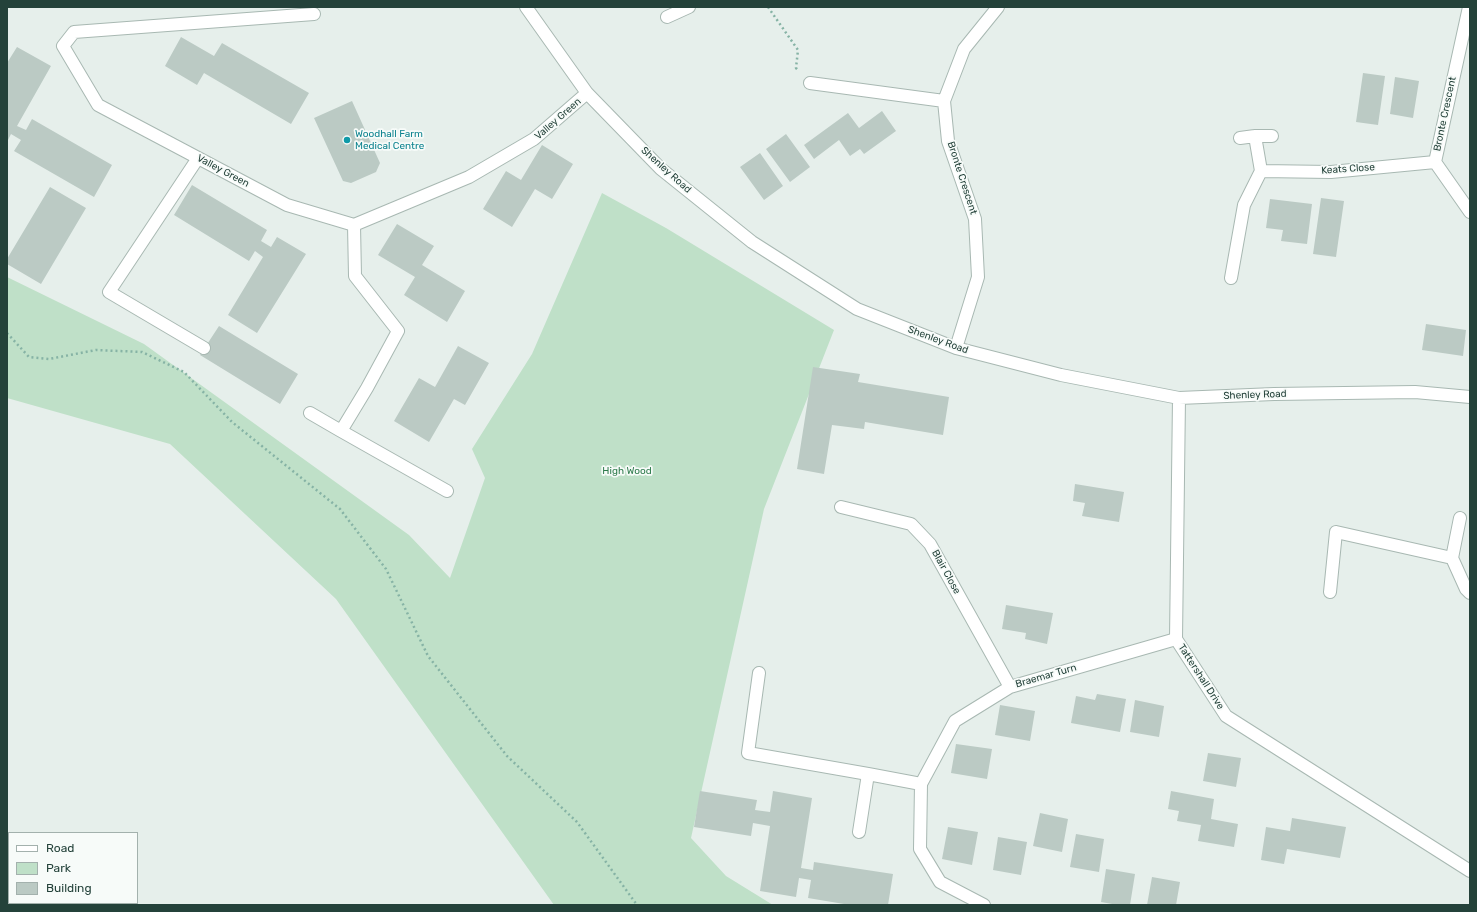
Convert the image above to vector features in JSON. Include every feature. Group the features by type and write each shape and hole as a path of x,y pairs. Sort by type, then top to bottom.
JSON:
{"street":[{"name":"Shenley Road","path":"526,7 587,94 662,169 755,244 856,309 956,348 1061,375 1179,398 1274,394 1415,392 1470,397"},
{"path":"667,17 689,7"},
{"name":"Bronte Crescent","path":"956,348 978,277 975,219 948,141 944,101 964,49 998,7"},
{"name":"Bronte Crescent","path":"1469,7 1435,162 1470,212"},
{"name":"Valley Green","path":"314,14 74,32 63,46 98,104 287,205 354,225 469,177 534,139 587,94"},
{"path":"810,83 944,101"},
{"path":"1232,278 1244,205 1261,171 1255,136"},
{"path":"1240,138 1272,136"},
{"path":"198,158 109,292 204,348"},
{"name":"Keats Close","path":"1261,171 1331,172 1435,162"},
{"path":"341,431 367,388 398,331 355,276 354,225"},
{"name":"Tattershall Drive","path":"1179,398 1176,639 1226,716 1470,872"},
{"path":"310,413 446,491"},
{"name":"Blair Close","path":"841,507 911,524 930,544 1010,687"},
{"path":"1460,518 1452,558 1466,589 1470,593"},
{"path":"1330,592 1336,532 1452,558"},
{"name":"Braemar Turn","path":"984,905 940,882 920,849 921,784 955,721 1010,687 1176,639"},
{"path":"759,673 748,753 921,784"},
{"path":"859,832 868,774"}],"path":[{"path":"768,7 798,50 796,68 810,83"},
{"path":"7,333 29,357 49,359 96,350 142,352 184,372 232,422 340,509 386,569 428,656 507,756 577,822 637,905"}],"green space":[{"name":"High Wood","path":"602,193 666,228 834,330 764,509 691,838 726,876 773,905 554,905 336,599 170,444 7,398 7,277 144,344 409,535 450,578 485,478 472,449 532,354"}],"building":[{"path":"181,37 214,56 222,43 309,93 291,124 204,73 197,85 165,66"},
{"path":"17,47 51,66 17,126 26,130 32,119 112,165 94,197 14,151 21,140 11,134 7,142 7,63"},
{"path":"1363,73 1385,76 1378,125 1356,122"},
{"path":"1395,77 1419,81 1413,118 1390,114"},
{"name":"Woodhall Farm Medical Centre","path":"352,101 380,163 376,172 351,183 343,181 314,118"},
{"path":"882,111 896,131 864,154 860,149 850,156 839,140 814,159 804,145 848,113 859,128"},
{"path":"786,134 810,167 790,182 766,149"},
{"path":"542,145 573,164 552,199 535,189 512,227 483,209 506,171 521,180"},
{"path":"760,153 783,186 764,200 740,167"},
{"path":"192,185 267,230 261,241 271,247 277,237 306,254 257,333 228,315 263,257 255,251 249,261 174,215"},
{"path":"50,187 86,208 41,284 7,264 7,259"},
{"path":"1321,198 1344,201 1336,257 1313,254"},
{"path":"1270,199 1312,204 1307,244 1281,241 1283,230 1266,228"},
{"path":"397,224 434,246 422,265 465,291 447,322 404,295 415,277 378,255"},
{"path":"1426,324 1466,330 1463,356 1422,350"},
{"path":"219,326 298,374 280,404 200,355"},
{"path":"458,346 489,363 465,405 454,399 429,442 394,421 419,378 435,387"},
{"path":"813,367 860,374 858,382 949,397 943,435 865,422 864,429 832,425 824,474 797,469"},
{"path":"1075,484 1124,492 1119,522 1082,516 1085,503 1073,501"},
{"path":"1006,605 1053,613 1047,644 1025,639 1026,633 1002,629"},
{"path":"1097,694 1126,699 1120,732 1071,723 1076,696 1095,700"},
{"path":"1135,700 1164,706 1159,737 1130,732"},
{"path":"1000,705 1035,711 1030,741 995,735"},
{"path":"956,744 992,749 987,779 951,773"},
{"path":"1208,753 1241,758 1236,787 1203,781"},
{"path":"700,791 757,800 755,810 770,812 773,791 812,798 801,868 813,870 814,862 893,874 888,905 850,905 808,898 811,880 799,878 796,897 760,891 770,826 753,823 751,836 694,827"},
{"path":"1171,791 1214,799 1211,819 1238,824 1234,847 1198,841 1201,825 1177,821 1179,811 1168,809"},
{"path":"1040,813 1068,819 1062,852 1033,846"},
{"path":"1292,818 1346,827 1340,858 1287,849 1284,864 1261,860 1266,827 1290,831"},
{"path":"948,827 978,832 972,865 942,859"},
{"path":"1076,834 1104,839 1099,872 1070,867"},
{"path":"998,837 1027,842 1021,875 993,870"},
{"path":"1106,869 1135,874 1130,905 1118,905 1101,902"},
{"path":"1152,877 1180,882 1176,905 1147,905"}],"place":[{"name":"Woodhall Farm Medical Centre","path":"347,140"}]}
